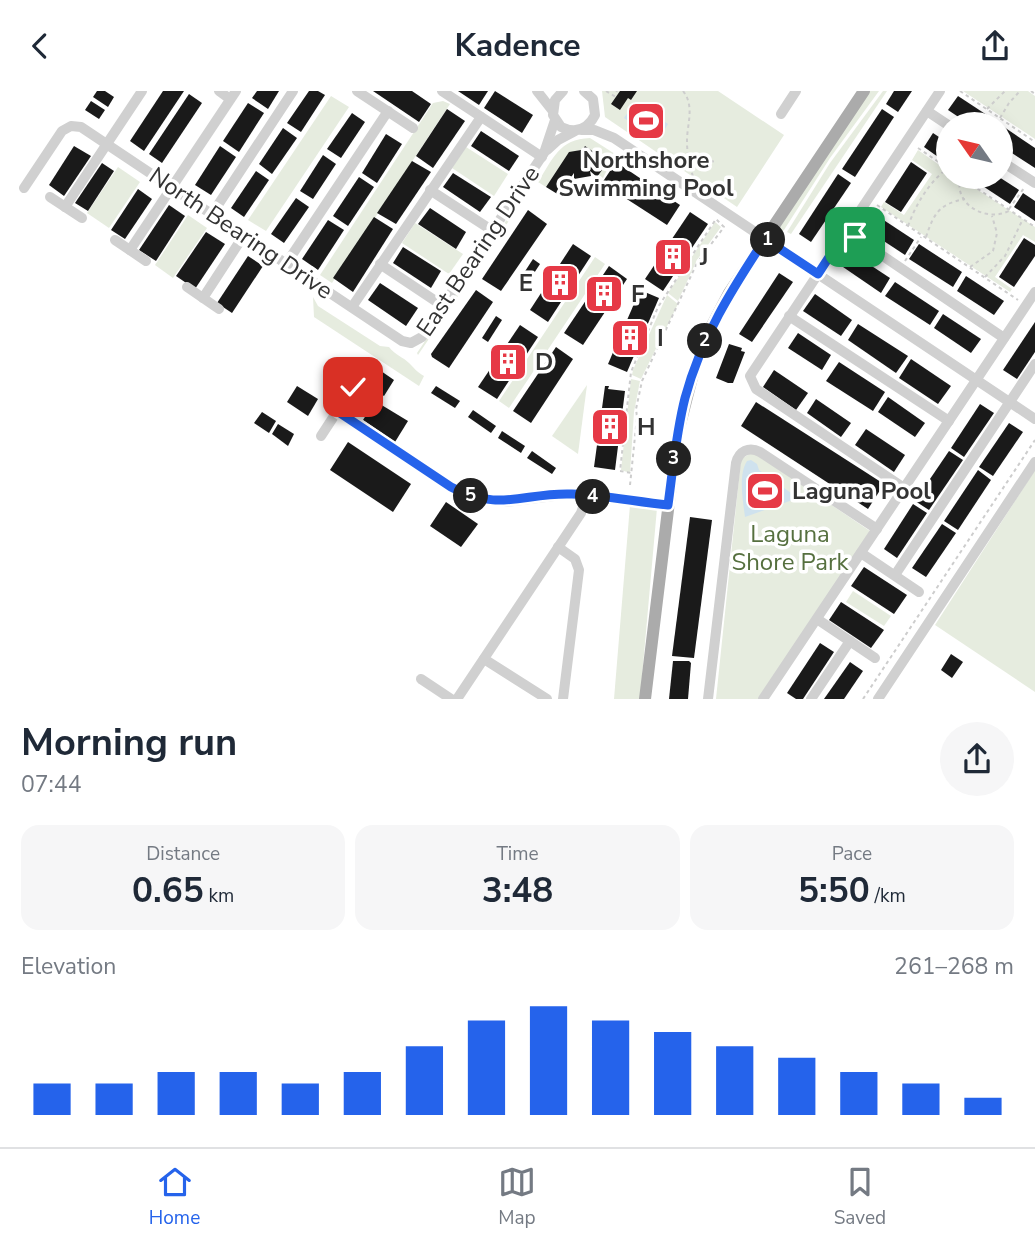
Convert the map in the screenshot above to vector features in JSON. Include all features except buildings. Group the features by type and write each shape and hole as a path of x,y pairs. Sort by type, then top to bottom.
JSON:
{"main road":[{"path":"645,699 680,418 695,366 723,305 864,91"}],"street":[{"path":"65,207 142,91"},
{"path":"130,250 233,95 219,91"},
{"path":"212,214 293,91"},
{"path":"357,91 413,128"},
{"path":"442,91 543,155"},
{"path":"537,91 566,130 594,130 614,138 1035,419"},
{"path":"543,155 555,100 563,91"},
{"path":"584,91 594,100 601,121 614,138"},
{"path":"781,114 796,91"},
{"path":"904,488 756,389 751,381 751,373 940,91"},
{"path":"543,155 558,140 579,130 593,119 594,100"},
{"path":"286,264 388,111"},
{"path":"927,111 936,117"},
{"path":"352,307 481,117"},
{"name":"North Bearing Drive","path":"24,188 62,131 73,125 81,127 408,343"},
{"name":"East Bearing Drive","path":"408,343 416,342 422,337 543,155"},
{"path":"1013,169 1032,182"},
{"path":"430,190 492,231"},
{"path":"50,197 82,218"},
{"path":"846,231 1004,338"},
{"path":"203,298 244,235"},
{"path":"114,240 146,261"},
{"path":"380,264 443,306"},
{"path":"187,288 219,309"},
{"path":"764,699 1034,296"},
{"path":"789,316 949,421"},
{"path":"895,575 1035,364"},
{"path":"321,436 353,387"},
{"path":"337,411 460,492 478,498 496,501 561,494 668,505"},
{"path":"708,699 738,455 752,449 760,452 877,529"},
{"path":"878,699 1035,462"},
{"path":"457,699 583,509 587,496"},
{"path":"558,547 575,559 579,570 563,699"},
{"path":"861,553 919,592"},
{"path":"817,619 876,658"},
{"path":"811,699 850,641"},
{"path":"484,659 547,699"},
{"path":"421,679 451,699"}],"path":[{"path":"606,91 614,96 617,91"},
{"path":"683,91 686,93 690,118 687,138 689,164 694,180"},
{"path":"960,91 991,112"},
{"path":"987,109 1006,91"},
{"path":"1004,112 1020,91"},
{"path":"1031,91 1035,94"},
{"path":"1013,127 1035,142"},
{"path":"918,148 936,161"},
{"path":"676,168 715,161"},
{"path":"907,226 922,197 936,179"},
{"path":"960,189 965,199 978,212 992,216 1009,210 1032,182"},
{"path":"978,189 1035,227"},
{"path":"925,238 930,223 942,207 965,199"},
{"path":"877,205 1018,300"},
{"path":"970,267 993,251 997,233 992,216"},
{"path":"985,277 1004,256 1022,218"},
{"path":"630,485 631,473 636,409 642,381 697,263 724,227 716,219 666,293 631,372 620,471 631,473"},
{"path":"900,268 922,236"},
{"path":"863,699 1035,440"}],"green space":[{"path":"602,91 718,91 784,135 737,207 605,117"},
{"path":"870,91 879,91 830,158 784,230 779,233 779,228"},
{"path":"883,91 887,91 791,234 787,232 830,163"},
{"path":"963,91 1028,91 1035,96 1035,139 1013,124 1013,112 994,112"},
{"path":"331,96 349,107 266,231 248,220"},
{"path":"443,101 450,104 332,283 320,275 433,103"},
{"path":"590,138 615,154 603,178 598,175 607,162 585,146 581,152 569,153 546,187 538,182 564,146 579,139"},
{"path":"466,147 508,174 494,196 452,168"},
{"path":"918,150 936,163 936,189 976,189 1035,227 1035,242 1023,235 995,277 1012,289 1010,292 881,207 884,202 904,215 932,174 912,160"},
{"path":"118,167 140,182 109,228 87,213"},
{"path":"522,197 525,197 418,355 417,353"},
{"path":"188,215 207,228 173,278 155,265"},
{"path":"715,222 721,227 697,260 678,301 668,293"},
{"path":"415,223 463,254 449,274 402,243"},
{"path":"595,257 605,264 509,408 499,401"},
{"path":"667,295 678,304 641,379 632,375 633,370"},
{"path":"313,297 318,306 380,346 389,347 407,361 424,376 419,386 314,317"},
{"path":"631,379 640,381 634,412 630,473 621,470"},
{"path":"587,385 578,454 552,436"},
{"name":"Laguna Shore Park","path":"753,452 870,531 758,699 716,699 741,459"},
{"path":"1035,470 1035,692 935,625"},
{"path":"630,505 657,508 640,699 614,699"},
{"path":"853,591 891,616 884,626 846,602"}],"water":[{"name":"Northshore Swimming Pool","path":"635,102 668,124 658,140 624,118"},
{"name":"Laguna Pool","path":"751,460 757,464 759,470 798,498 745,517 743,473 747,461"}],"place":[{"name":"Northshore Swimming Pool","path":"646,121"},
{"name":"J","path":"673,257"},
{"name":"E","path":"560,283"},
{"name":"F","path":"604,294"},
{"name":"I","path":"630,338"},
{"name":"D","path":"508,362"},
{"name":"H","path":"610,427"},
{"name":"Laguna Pool","path":"765,491"}],"route":[{"path":"353,387 337,411 451,487 469,496 505,502 570,494 668,505 680,418 695,366 723,305 765,239 818,274 846,231 855,237"}]}
